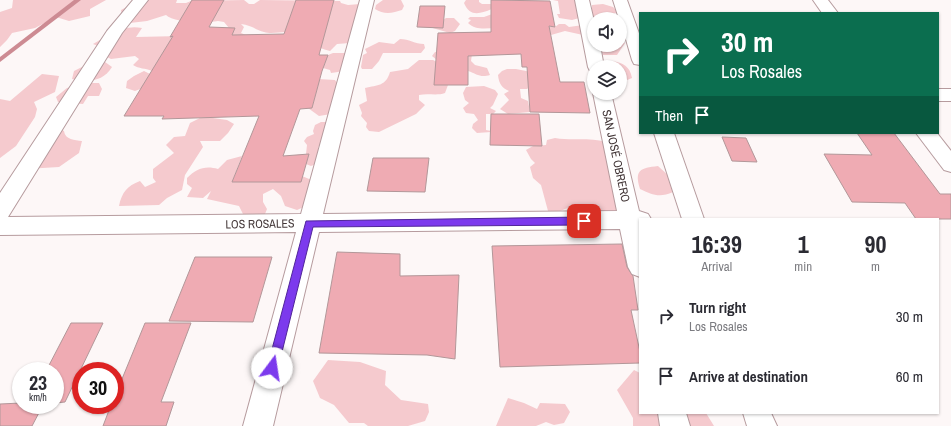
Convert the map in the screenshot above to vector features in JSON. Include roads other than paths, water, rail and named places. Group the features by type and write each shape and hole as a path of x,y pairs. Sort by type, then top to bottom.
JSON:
{"street":[{"path":"0,211 115,31 141,0"},
{"path":"258,426 367,0"},
{"path":"582,0 595,60"},
{"path":"620,0 639,57"},
{"path":"820,0 829,12"},
{"path":"939,95 951,95"},
{"name":"SAN JOSÉ OBRERO","path":"604,100 635,221 639,258"},
{"path":"664,134 693,218"},
{"path":"927,134 951,165"},
{"name":"LOS ROSALES","path":"0,226 635,221"},
{"path":"672,414 675,426"},
{"path":"757,414 762,426"}],"waterway":[{"path":"0,60 78,0"}]}
